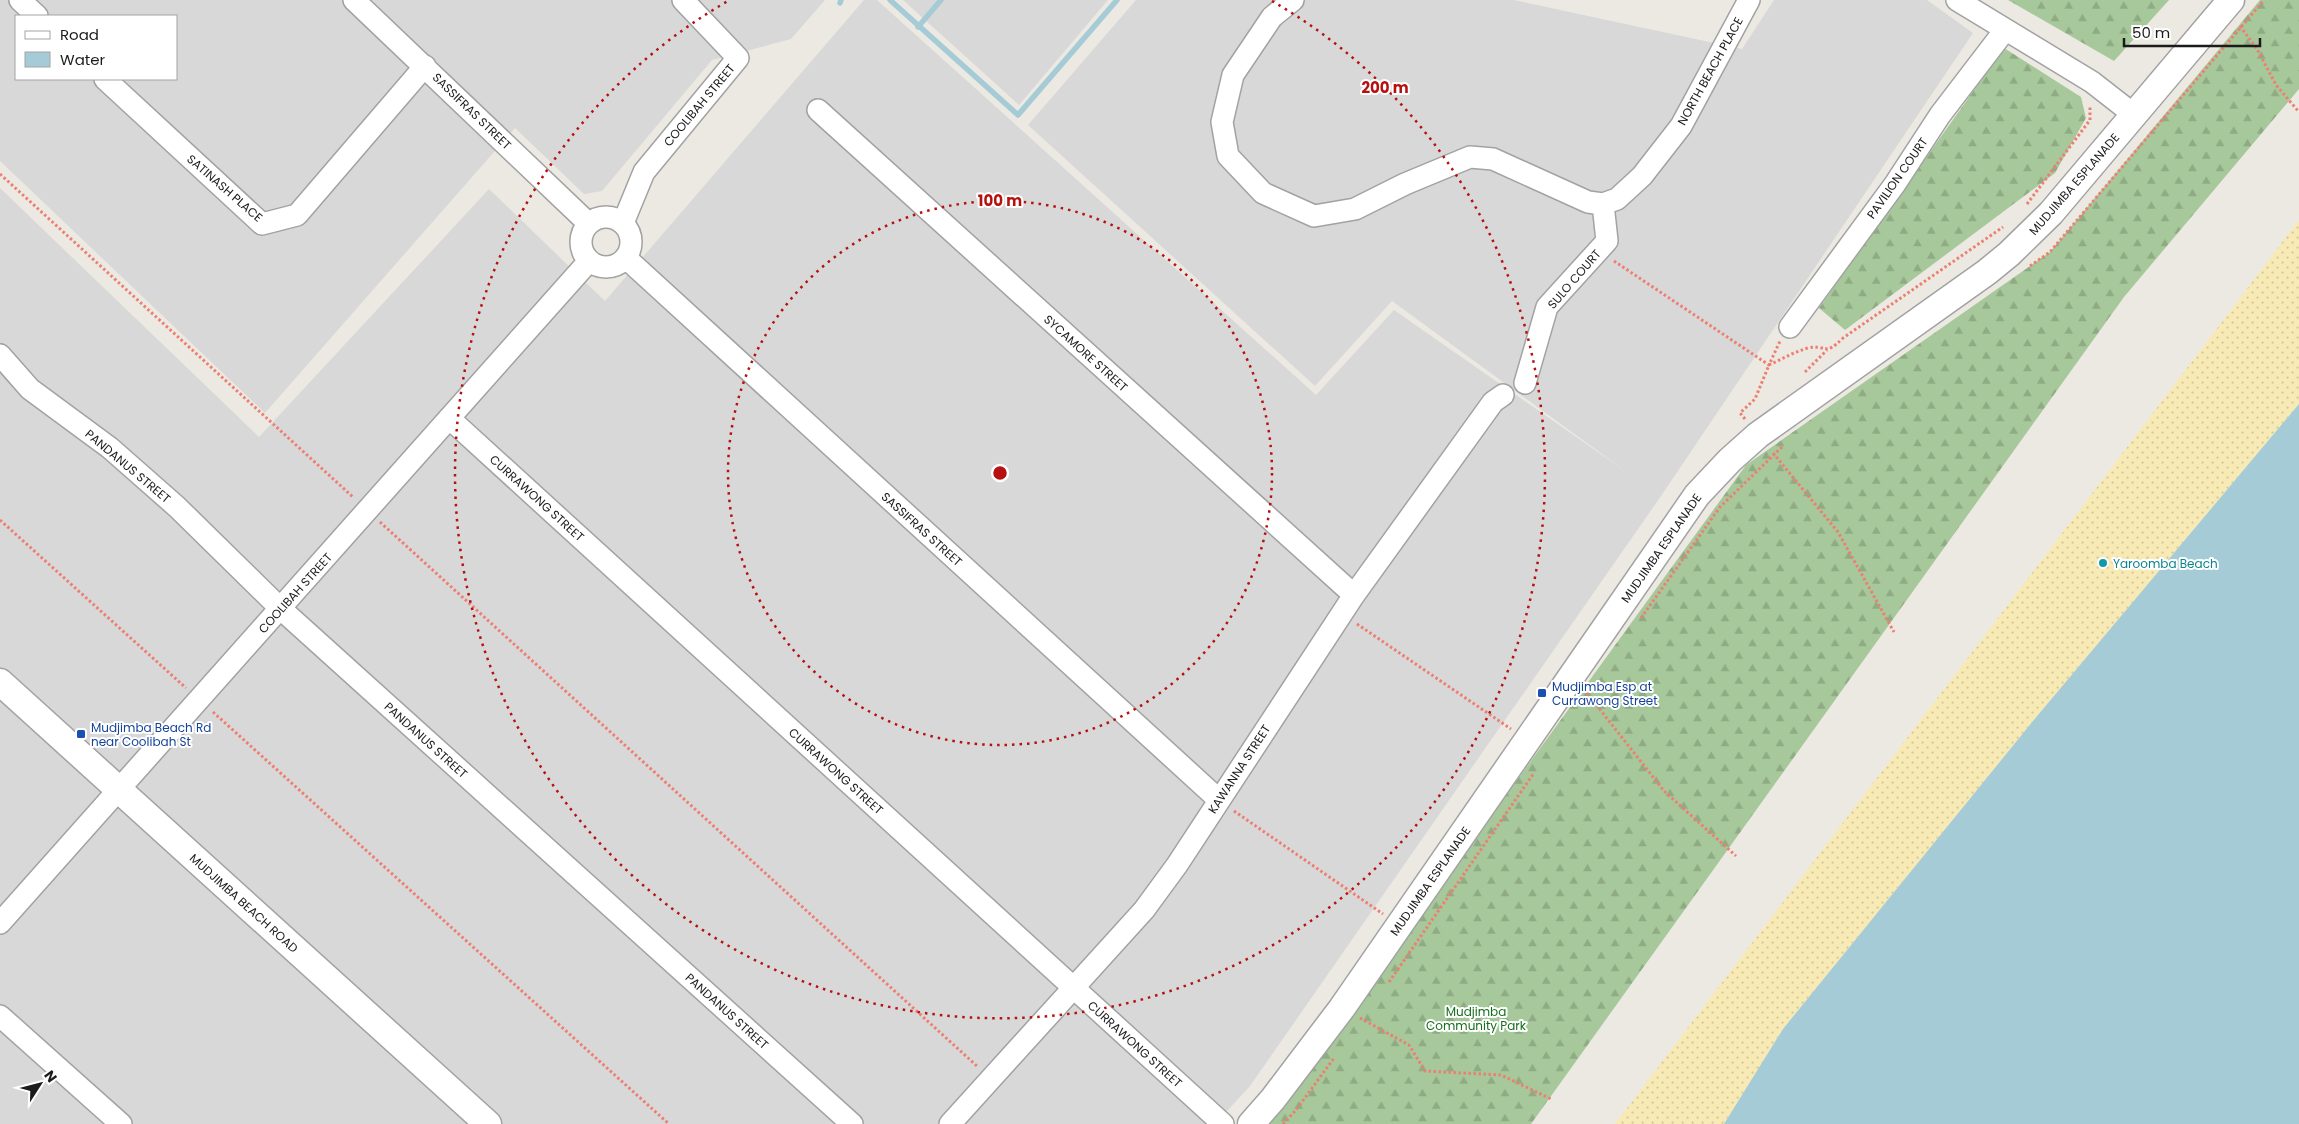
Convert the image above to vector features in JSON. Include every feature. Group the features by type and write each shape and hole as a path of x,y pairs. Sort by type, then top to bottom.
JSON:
{"street":[{"path":"20,0 37,15"},
{"name":"SASSIFRAS STREET","path":"354,0 588,223"},
{"name":"COOLIBAH STREET","path":"623,223 644,172 738,58 683,0"},
{"path":"1293,0 1272,18 1233,75 1222,122 1228,156 1263,193 1314,216 1355,209 1405,184 1470,157 1493,159 1588,202 1603,204"},
{"name":"NORTH BEACH PLACE","path":"1603,204 1617,199 1642,176 1681,126 1749,0"},
{"path":"1958,0 2092,82 2134,114"},
{"name":"MUDJIMBA ESPLANADE","path":"1251,1124 1273,1099 1354,1018 1399,925 1528,741 1584,690 1697,495 1730,460 2009,254 2051,213 2134,114 2232,13"},
{"name":"PAVILION COURT","path":"1790,327 1895,184 1940,115 2005,30"},
{"name":"SATINASH PLACE","path":"106,80 262,224 297,215 425,66"},
{"name":"SYCAMORE STREET","path":"818,110 1354,595"},
{"name":"SULO COURT","path":"1525,383 1547,307 1607,241 1603,204"},
{"path":"604,216 623,223 631,239 631,248 626,258 611,267 602,267 589,261 583,254 580,246 581,237 588,223 604,216"},
{"name":"SASSIFRAS STREET","path":"626,258 1219,800"},
{"name":"COOLIBAH STREET","path":"0,923 589,261"},
{"name":"PANDANUS STREET","path":"0,355 30,389 110,448 177,507 281,609 852,1124"},
{"name":"KAWANNA STREET","path":"950,1124 1144,910 1177,865 1354,595 1493,402 1503,395"},
{"name":"CURRAWONG STREET","path":"449,418 1223,1124"},
{"name":"MUDJIMBA BEACH ROAD","path":"0,682 488,1124"},
{"path":"0,1016 121,1124"}],"path":[{"path":"2027,268 2050,252 2232,13 2264,0"},
{"path":"2232,13 2276,85 2299,112"},
{"path":"2022,209 2090,120 2091,106 2087,100"},
{"path":"0,174 991,1079"},
{"path":"1769,365 1811,347 1827,350 1834,347 1851,332 2011,222"},
{"path":"1610,258 1769,365"},
{"path":"1790,327 1776,347 1755,399 1740,413 1838,532 1894,632"},
{"path":"1760,437 1789,442"},
{"path":"1640,620 1720,506 1760,437"},
{"path":"0,520 669,1124"},
{"path":"1342,614 1528,741"},
{"path":"1584,690 1664,791 1736,856"},
{"path":"1385,987 1536,770"},
{"path":"1219,800 1399,925"},
{"path":"1354,1018 1368,1011"},
{"path":"1354,1018 1408,1045 1425,1071 1501,1075 1550,1099"},
{"path":"1283,1124 1296,1110 1335,1057"}],"shaded area":[{"path":"0,0 825,0 791,39 712,60 602,191 584,194 515,128 265,413 0,161"},
{"path":"864,0 877,0 1316,395 1394,310 1628,473 1392,301 1315,386 1028,125 1136,0 1514,0 1742,49 1774,0 1927,0 1973,33 1661,496 1250,1086 1215,1124 0,1124 0,188 259,437 489,189 605,301"},
{"path":"903,0 1108,0 1019,105"}],"green space":[{"path":"2008,0 2169,0 2114,61"},
{"name":"Mudjimba Community Park","path":"2260,0 2299,0 2299,89 2124,297 1531,1124 1267,1124 1746,465 2050,252"},
{"path":"2004,48 2081,97 2086,118 2055,173 1845,330 1819,308"}],"sand":[{"name":"Yaroomba Beach","path":"2299,220 2299,404 2033,721 1783,1029 1724,1124 1615,1124"}],"water":[{"path":"2299,404 2299,1124 1724,1124 1783,1029 2033,721"}],"waterway":[{"path":"890,0 1018,115 1117,0"},
{"path":"918,27 941,0"}],"place":[{"name":"Yaroomba Beach","path":"2103,563"},
{"name":"Mudjimba Esp at Currawong Street","path":"1542,693"},
{"name":"Mudjimba Beach Rd near Coolibah St","path":"81,734"}]}
